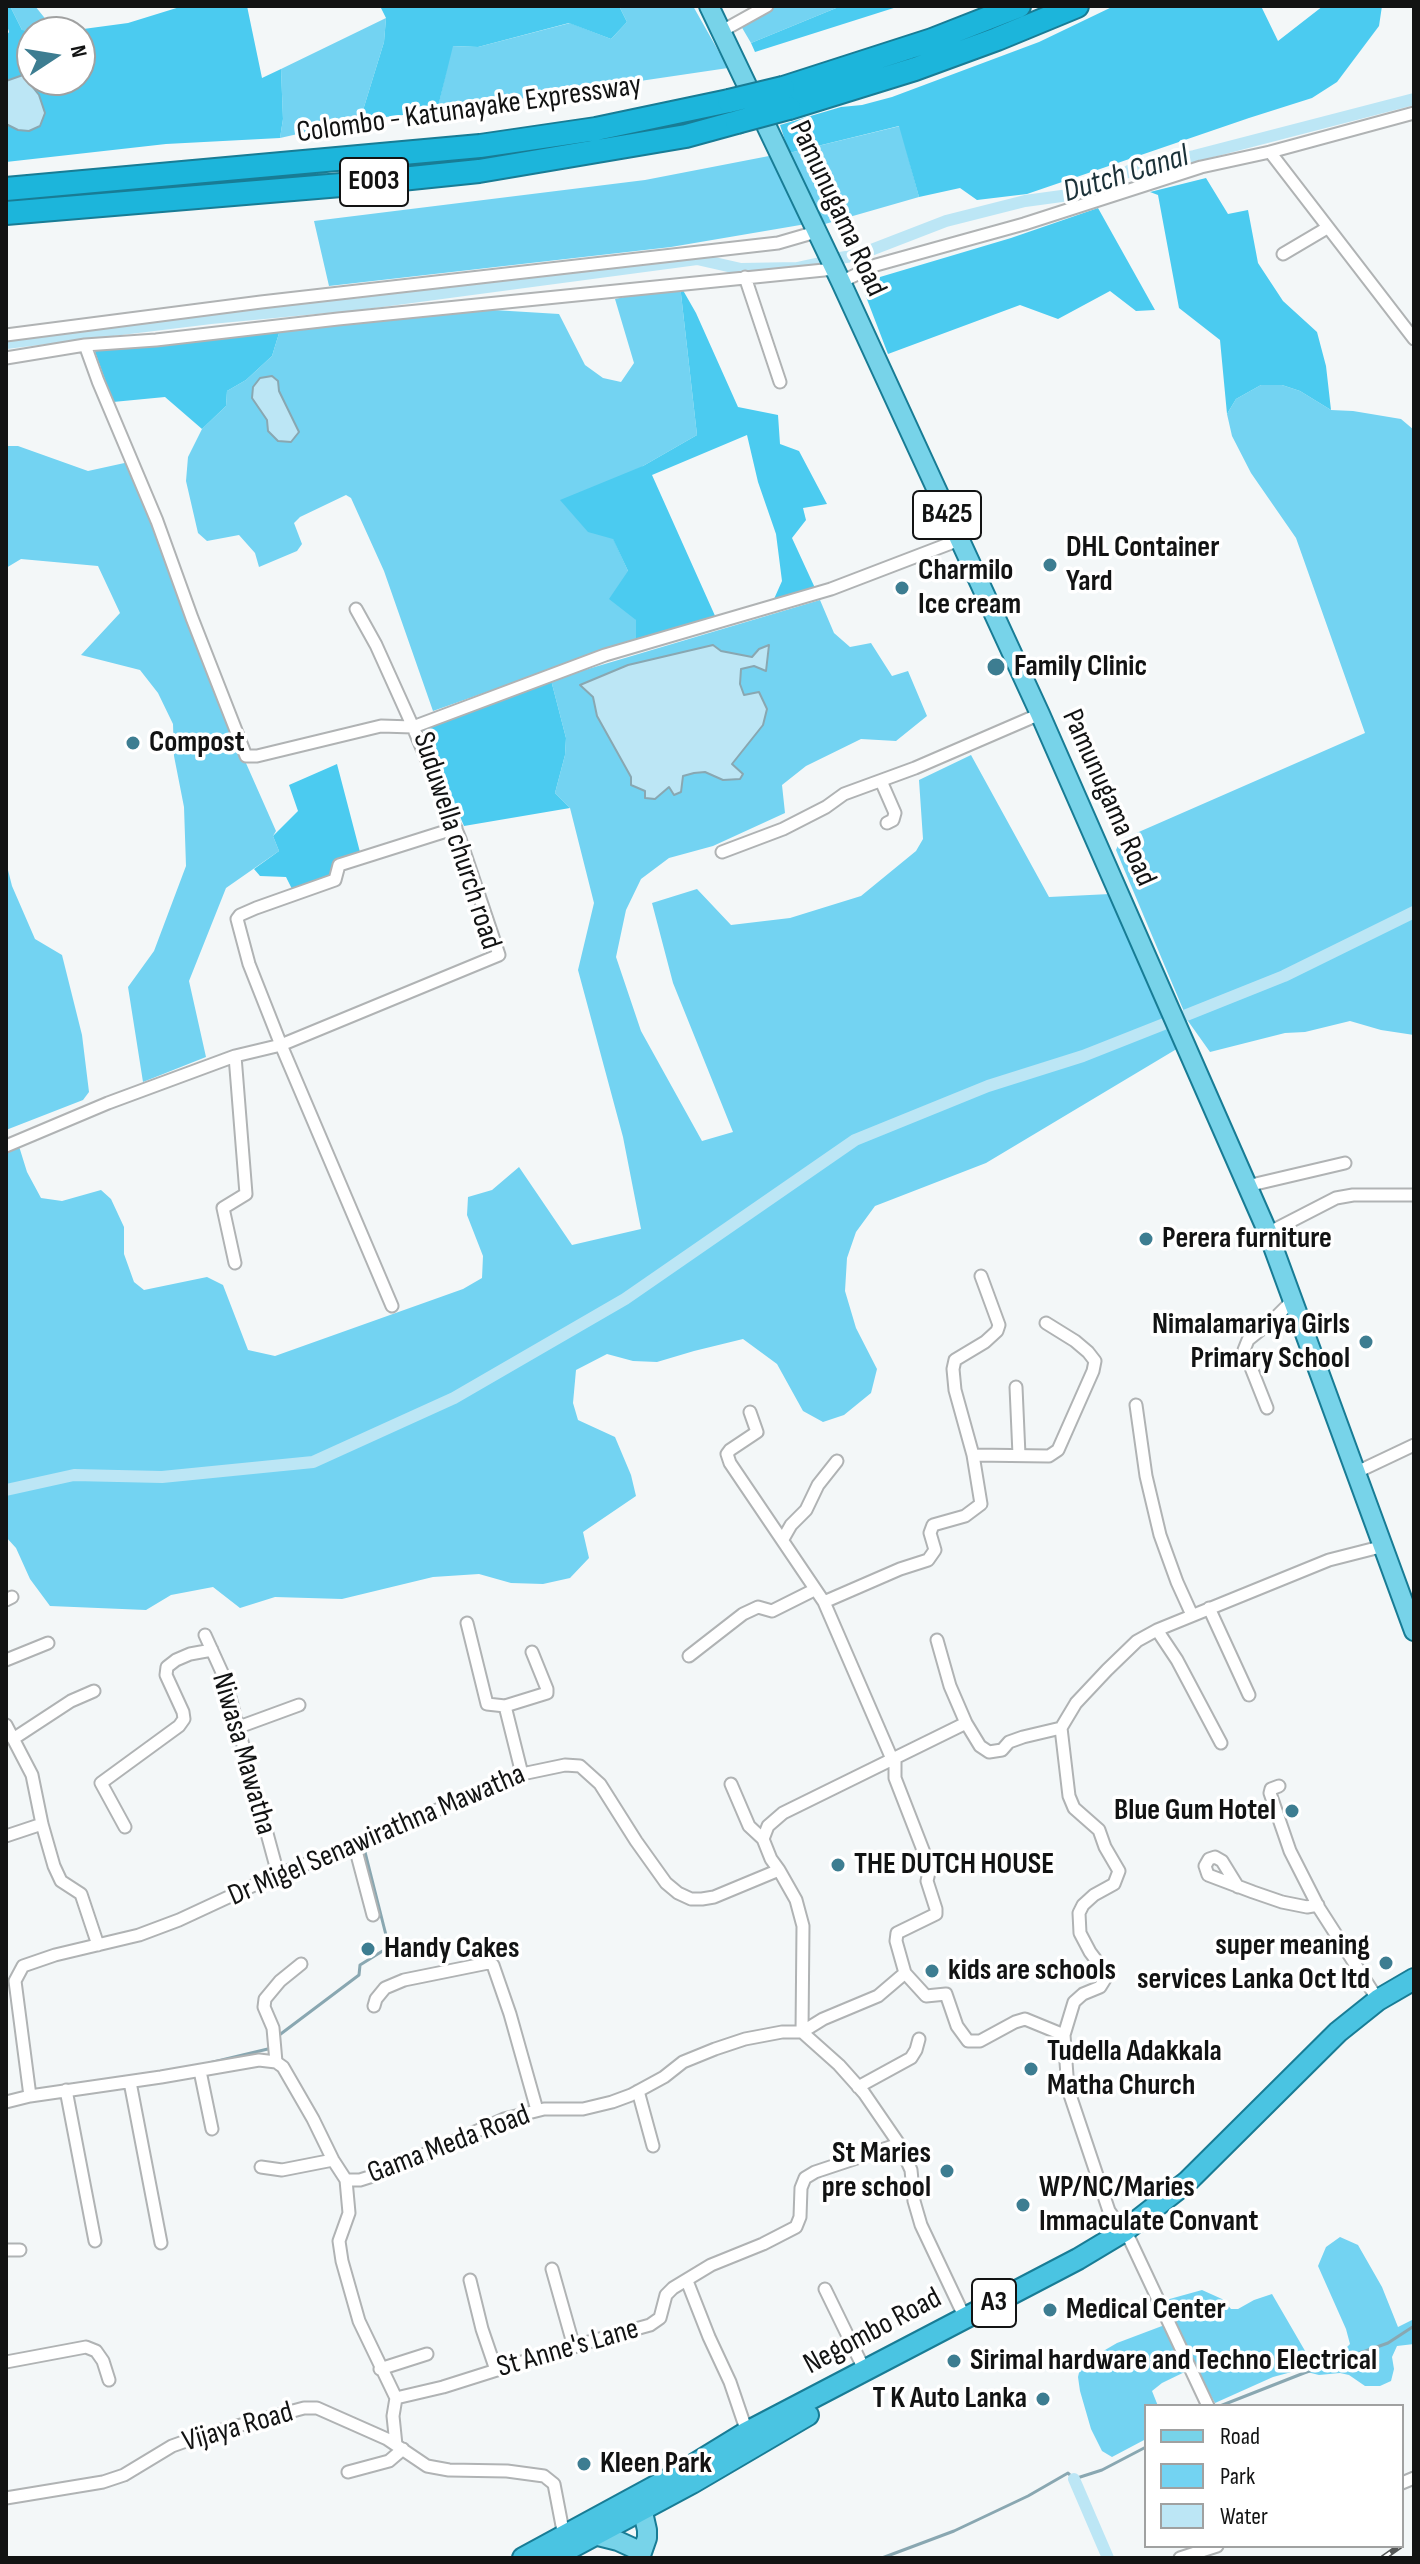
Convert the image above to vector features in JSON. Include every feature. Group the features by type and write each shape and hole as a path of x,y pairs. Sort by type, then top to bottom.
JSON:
{"highway":[{"name":"Colombo - Katunayake Expressway","path":"786,98 1019,6"},
{"name":"Colombo - Katunayake Expressway","path":"6,189 480,146 733,112 915,69 1077,6"},
{"name":"Colombo - Katunayake Expressway","path":"6,213 479,171 686,136 733,112"},
{"name":"Negombo Road","path":"523,2558 637,2504 663,2499 831,2401 1074,2274 1126,2236 1187,2182 1338,2032 1378,2000 1414,1979"},
{"name":"Negombo Road","path":"552,2558 594,2535 685,2470 747,2432 1173,2209 1228,2160 1345,2043 1384,2011 1414,1993"}],"main road":[{"name":"Pamunugama Road","path":"709,6 838,275 1040,714 1192,1058 1268,1233 1414,1629"},
{"path":"643,2550 663,2499"},
{"path":"637,2504 643,2550"},
{"path":"594,2535 643,2550"}],"street":[{"path":"722,31 767,6"},
{"path":"6,358 85,345 745,277 838,275 1024,224 1201,167 1270,152 1414,113"},
{"path":"1270,152 1414,339"},
{"path":"1283,254 1327,228"},
{"path":"6,335 261,302 778,243 816,232"},
{"path":"745,277 780,382"},
{"path":"85,345 157,521 246,756 381,726 413,727 356,609"},
{"name":"Suduwella church road","path":"6,1146 108,1103 235,1056 281,1045 499,955 456,828 413,727 605,655 831,589 959,540"},
{"path":"722,852 783,829 844,794 1040,714"},
{"path":"881,781 895,813 893,820 887,823"},
{"path":"392,1306 281,1045 249,964 237,919 240,915 335,880 339,865 456,828"},
{"path":"235,1056 246,1194 223,1208 235,1263"},
{"path":"1247,1186 1345,1163"},
{"path":"1268,1233 1336,1198 1414,1195"},
{"path":"824,1602 928,1560 935,1550 930,1533 933,1525 965,1516 981,1504 953,1369 955,1360 985,1342 999,1325 981,1276"},
{"path":"1267,1408 1244,1350 1248,1340 1293,1300"},
{"path":"973,1455 1049,1456 1058,1450 1095,1361 1088,1352 1046,1323"},
{"path":"1016,1387 1019,1455"},
{"path":"1136,1405 1146,1476 1160,1535 1192,1615"},
{"path":"750,1412 757,1432 730,1450 727,1454 730,1463 824,1602 894,1759 895,1778 930,1868 927,1881 936,1914 897,1933 896,1941 905,1973 926,1996 946,1994 957,2026 968,2041 980,2041 1025,2019 1064,2035"},
{"path":"1357,1472 1414,1445"},
{"path":"783,1539 791,1525 806,1510 818,1485 837,1461"},
{"path":"1206,2403 1126,2236 1109,2211 1068,2089 1064,2035 1074,2002 1083,1994 1100,1987 1105,1979 1102,1968 1080,1933 1079,1913 1094,1895 1114,1884 1119,1871 1099,1830 1074,1808 1069,1796 1061,1728 1076,1703 1137,1641 1192,1615 1329,1560 1384,1546"},
{"path":"689,1656 743,1614 758,1607 772,1611 814,1590"},
{"path":"1209,1608 1249,1695"},
{"path":"467,1623 487,1704 505,1706 547,1693 532,1652"},
{"path":"1157,1630 1177,1660 1221,1743"},
{"name":"Niwasa Mawatha","path":"205,1635 225,1679 278,1874"},
{"path":"937,1640 950,1686 980,1746 989,1752 1002,1750 1009,1742 1061,1728"},
{"path":"6,1660 48,1643"},
{"path":"125,1827 101,1783 179,1726 184,1719 166,1675 167,1667 190,1654 212,1650"},
{"path":"11,1741 71,1701 94,1691"},
{"path":"239,1727 299,1705"},
{"path":"505,1706 522,1774"},
{"path":"763,1839 768,1826 783,1813 966,1723"},
{"path":"6,1725 11,1741 32,1775 54,1866 61,1881 81,1894 98,1945"},
{"name":"Dr Migel Senawirathna Mawatha","path":"30,2096 15,1981 23,1966 139,1935 179,1920 278,1874 355,1847 522,1774 565,1765 580,1766 588,1771 600,1784 666,1883 691,1899 714,1897 779,1870"},
{"path":"731,1784 749,1826 763,1839 771,1859 796,1900 803,1926 802,2032 839,2065 899,2144 911,2170 914,2201 921,2225 965,2318"},
{"path":"1279,1786 1271,1789 1270,1793 1290,1851 1318,1905 1378,2000"},
{"path":"6,1836 42,1824"},
{"path":"355,1847 373,1915"},
{"path":"1238,1887 1282,1902 1307,1907 1318,1905"},
{"path":"374,2006 385,1988 404,1980 488,1963 493,1965 537,2110"},
{"path":"6,2102 259,2060 276,2062 273,2028 264,2007 265,1999 280,1981 301,1964"},
{"path":"802,2032 823,2019 878,1996 905,1973"},
{"name":"Gama Meda Road","path":"276,2062 283,2067 346,2180 360,2180 504,2119 537,2110 583,2109 612,2102 638,2091 683,2062 715,2049 757,2037 802,2032"},
{"path":"858,2087 911,2058 919,2039"},
{"path":"200,2071 212,2129"},
{"path":"130,2082 161,2243"},
{"path":"66,2090 95,2241"},
{"path":"638,2091 653,2146"},
{"name":"St Anne's Lane","path":"396,2398 443,2387 650,2325 660,2318 666,2295 673,2288 711,2265 796,2227 805,2178 899,2144"},
{"path":"261,2167 282,2170 333,2160"},
{"path":"346,2180 349,2213 339,2241 342,2261 359,2321 396,2398 393,2416 400,2447 389,2461 348,2472"},
{"path":"6,2250 20,2250"},
{"path":"552,2269 574,2347"},
{"path":"470,2280 496,2370"},
{"path":"687,2281 730,2382 747,2432"},
{"path":"825,2289 865,2371"},
{"path":"6,2362 86,2347 96,2351 103,2361 109,2380"},
{"path":"380,2369 427,2354"},
{"name":"Vijaya Road","path":"6,2498 103,2482 124,2475 172,2446 200,2436 304,2408 317,2408 400,2447 427,2466 544,2476 554,2484 564,2536"},
{"path":"1180,2558 1211,2548"}],"green space":[{"path":"10,6 35,6 43,16 16,16"},
{"path":"619,6 693,6 728,68 437,111 452,46 478,47 570,23 611,39 627,22"},
{"path":"776,6 841,6 751,43 741,26"},
{"path":"386,18 384,42 360,120 280,138 283,119 281,69"},
{"path":"900,126 919,197 825,224 789,153"},
{"path":"769,156 812,223 671,247 329,286 314,221 645,180"},
{"path":"680,285 697,435 643,466 588,531 613,538 628,571 636,639 433,711 384,571 351,498 346,495 300,517 294,523 302,544 297,551 259,567 255,553 239,535 207,541 198,533 186,481 188,457 202,429 226,406 227,391 246,380 272,356 280,330 477,309 559,314 585,365 603,378 621,382 634,363 615,299"},
{"path":"1261,385 1282,385 1300,391 1331,410 1401,419 1414,430 1414,1035 1350,1021 1210,1052 1188,1021 1116,850 1120,841 1365,733 1296,538 1251,473 1232,436 1227,414 1236,399"},
{"path":"6,446 18,446 88,471 129,462 211,684 276,831 273,836 279,851 226,888 189,981 206,1057 143,1082 128,987 154,951 186,866 184,807 174,756 173,724 158,693 140,670 81,655 120,613 98,566 21,559 6,568"},
{"path":"820,600 834,633 850,647 871,643 892,676 908,671 927,716 896,741 861,739 806,766 782,785 785,813 713,846 669,858 641,879 626,910 616,957 641,1031 702,1141 733,1132 673,983 652,903 697,889 731,925 790,918 861,896 916,851 923,839 919,780 971,755 1049,897 1110,894 1180,1047 986,1163 875,1206 856,1232 847,1258 845,1291 856,1328 877,1369 871,1393 844,1415 823,1422 803,1411 777,1364 743,1339 657,1362 633,1361 607,1354 576,1370 573,1403 578,1420 615,1437 636,1496 583,1532 589,1558 570,1578 543,1584 511,1583 479,1574 433,1577 342,1599 275,1597 240,1608 213,1587 171,1595 146,1610 50,1606 30,1579 16,1548 6,1537 6,1147 18,1143 27,1172 41,1198 62,1201 101,1190 111,1199 124,1227 124,1254 134,1282 144,1290 207,1277 223,1285 248,1350 275,1356 463,1289 482,1278 483,1256 467,1215 468,1197 492,1190 519,1167 572,1245 641,1229 623,1137 578,970 594,903 570,808 555,793 566,738 551,680"},
{"path":"6,862 12,886 35,939 62,955 82,1035 89,1092 83,1100 6,1130"},
{"path":"1340,2237 1358,2245 1382,2287 1398,2327 1414,2319 1414,2344 1397,2346 1392,2357 1394,2369 1391,2381 1380,2386 1365,2386 1349,2375 1319,2375 1299,2370 1273,2377 1215,2403 1195,2367 1152,2391 1157,2404 1144,2404 1144,2440 1112,2457 1102,2451 1091,2429 1080,2391 1078,2377 1081,2364 1117,2343 1162,2326 1166,2300 1202,2290 1222,2299 1231,2309 1238,2309 1272,2294 1308,2356 1315,2360 1344,2350 1350,2344 1346,2329 1318,2266 1326,2247"}],"shaded area":[{"path":"6,6 10,6 16,18 16,96 96,96 96,27 128,23 183,6 247,6 262,78 281,69 283,119 280,138 166,144 6,162 6,36 9,32"},
{"path":"380,6 619,6 627,22 611,39 569,23 478,47 453,46 437,111 360,120 384,42 386,18"},
{"path":"841,6 900,6 755,52 751,43"},
{"path":"1114,6 1261,6 1278,41 1323,6 1382,6 1379,26 1337,82 1312,98 1027,194 977,200 960,188 919,197 899,126 789,153 780,125 841,107 892,97 1039,42"},
{"path":"1206,178 1228,214 1248,210 1258,263 1283,301 1317,332 1326,366 1331,410 1300,391 1282,385 1261,385 1236,399 1227,414 1220,340 1179,308 1158,195 1150,192"},
{"path":"1098,208 1155,310 1136,311 1110,291 1058,319 1020,305 888,354 863,289 880,277"},
{"path":"680,285 696,313 738,407 778,415 780,444 799,451 827,504 803,508 806,520 792,538 815,588 774,599 782,581 776,534 758,482 747,435 652,475 716,618 636,639 636,620 609,599 628,571 613,539 588,532 560,500 643,466 697,435"},
{"path":"280,330 272,356 246,380 227,391 226,406 202,429 165,397 113,402 94,349"},
{"path":"551,680 566,738 555,793 570,808 464,826 424,730"},
{"path":"337,764 360,852 334,860 331,876 293,891 286,877 260,876 254,869 279,851 273,836 298,811 289,785"}],"water":[{"path":"16,77 16,96 39,96 45,113 40,126 29,131 6,124 6,81"},
{"path":"272,376 278,381 279,391 299,432 291,442 278,441 268,431 267,420 252,398 253,387 260,378"},
{"path":"713,645 721,651 752,657 759,649 769,645 766,671 754,666 741,669 740,684 744,695 759,692 767,709 763,725 732,764 743,774 740,779 723,780 705,772 694,773 683,776 681,792 674,795 669,787 655,799 645,798 645,791 631,785 631,777 597,716 593,697 580,685 628,665"}],"waterway":[{"name":"Dutch Canal","path":"840,258 858,255 946,221 1025,201 1069,195 1116,179 1132,169 1414,99"},
{"path":"6,343 359,304 697,259 741,269 797,268 820,263"},
{"path":"1184,1016 1284,976 1414,912"},
{"path":"6,1490 74,1475 162,1477 313,1462 454,1398 625,1299 855,1140 988,1086 1083,1056 1164,1024"},
{"path":"378,1843 411,1828"},
{"path":"278,2036 359,1975 360,1965 389,1947 364,1848"},
{"path":"209,2063 272,2048"},
{"path":"1225,2404 1388,2343 1414,2326"},
{"path":"882,2558 954,2531 1068,2473 1074,2479 1102,2470 1144,2448"},
{"path":"1074,2479 1108,2558"}],"railway":[{"path":"1383,2558 1397,2548"}],"place":[{"name":"DHL Container Yard","path":"1050,565"},
{"name":"Charmilo Ice cream","path":"902,588"},
{"name":"Family Clinic","path":"996,667"},
{"name":"Compost","path":"133,743"},
{"name":"Perera furniture","path":"1146,1239"},
{"name":"Nimalamariya Girls Primary School","path":"1366,1342"},
{"name":"Blue Gum Hotel","path":"1292,1811"},
{"name":"THE DUTCH HOUSE","path":"838,1865"},
{"name":"Handy Cakes","path":"368,1949"},
{"name":"super meaning services Lanka Oct ltd","path":"1386,1963"},
{"name":"kids are schools","path":"932,1971"},
{"name":"Tudella Adakkala Matha Church","path":"1031,2069"},
{"name":"St Maries pre school","path":"947,2171"},
{"name":"WP/NC/Maries Immaculate Convant","path":"1023,2205"},
{"name":"Medical Center","path":"1050,2310"},
{"name":"Sirimal hardware and Techno Electrical","path":"954,2361"},
{"name":"T K Auto Lanka","path":"1043,2399"},
{"name":"Kleen Park","path":"584,2464"}]}
